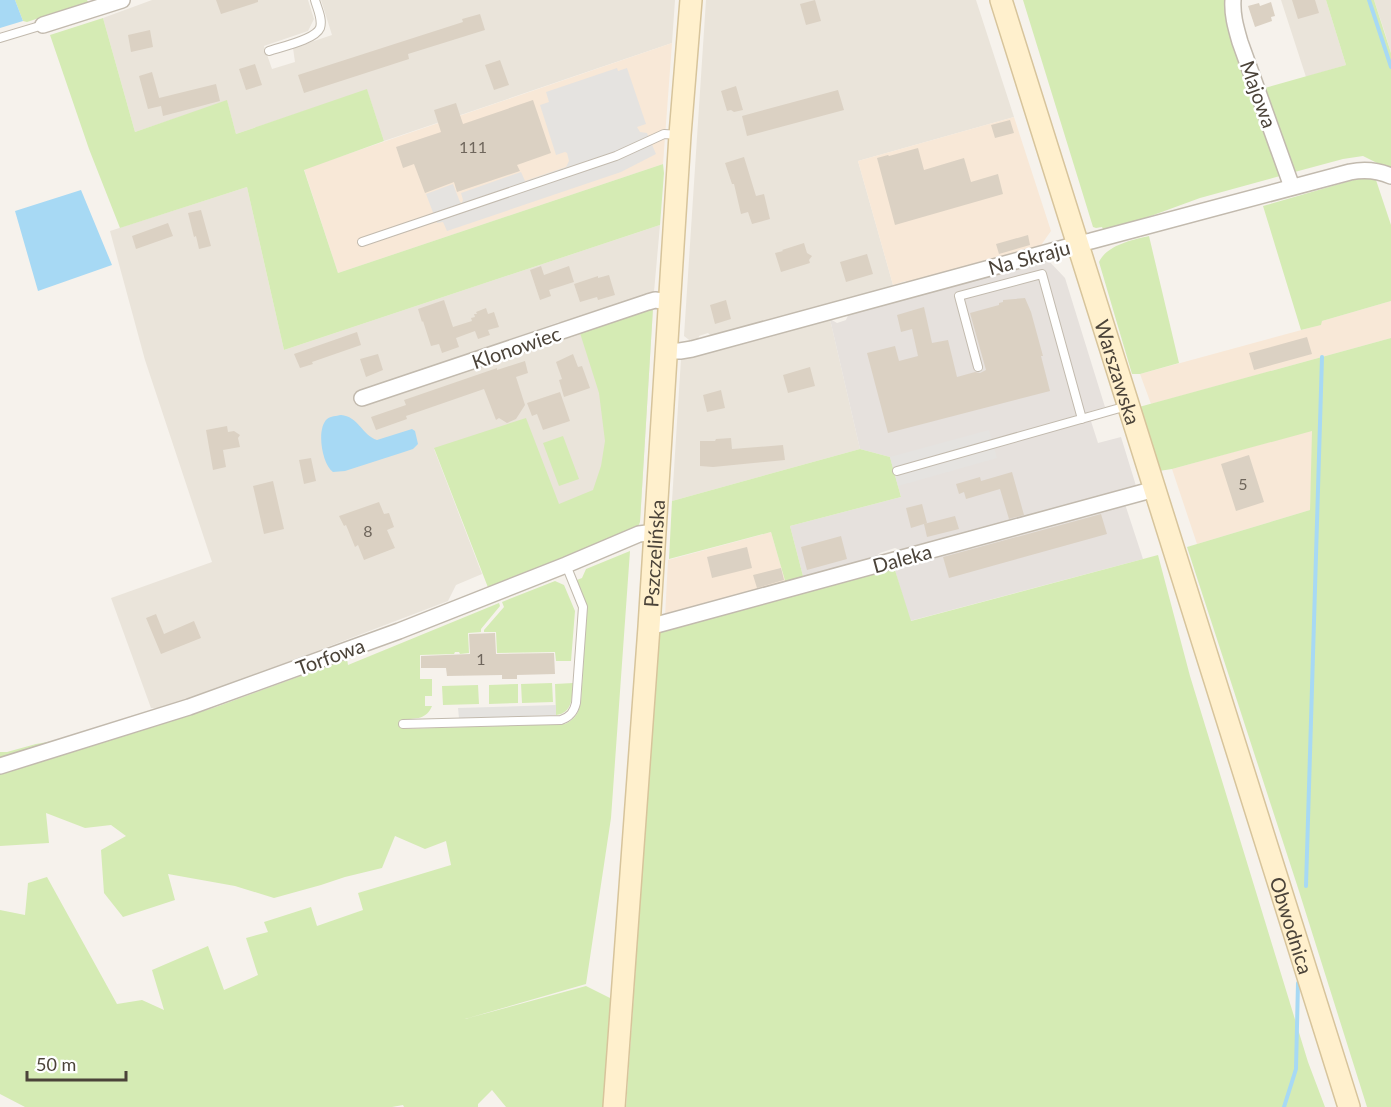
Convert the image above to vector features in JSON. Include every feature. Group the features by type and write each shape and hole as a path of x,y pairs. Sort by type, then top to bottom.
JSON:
{"main road":[{"name":"Pszczelińska","path":"614,1107 691,0"},
{"name":"Warszawska","path":"1001,0 1235,746"},
{"name":"Obwodnica","path":"1235,746 1349,1107"}],"street":[{"path":"43,25 122,0"},
{"name":"Majowa","path":"1233,0 1232,10 1240,42 1292,187"},
{"name":"Na Skraju","path":"667,351 692,349 1358,170 1378,171 1391,176"},
{"name":"Klonowiec","path":"362,398 648,302 655,300 670,302"},
{"name":"Daleka","path":"649,627 1155,489"},
{"name":"Torfowa","path":"0,766 200,703 399,631 639,534 655,532"}],"lane":[{"path":"268,51 303,40 316,33 320,21 315,0"},
{"path":"0,38 43,25"},
{"path":"362,242 616,156 664,134 680,135"},
{"path":"978,367 958,296 1042,274 1082,419"},
{"path":"897,471 1128,406"},
{"path":"404,724 561,720 569,716 576,704 583,608 566,565"}],"shaded area":[{"path":"152,0 308,0 314,19 308,31 264,46 272,69 295,62 293,48 332,35 321,0 675,0 672,43 384,141 367,90 236,134 227,101 135,132 103,18"},
{"path":"706,0 976,0 1014,117 858,161 893,285 712,337 708,333 699,336 698,341 693,343 684,336"},
{"path":"1281,0 1326,0 1346,65 1306,77"},
{"path":"1374,0 1391,0 1391,53 1385,33"},
{"path":"672,43 663,164 338,273 304,169"},
{"path":"617,68 618,71 627,68 646,124 637,127 640,132 647,133 656,154 621,172 447,231 443,222 437,223 426,194 453,184 462,203 461,193 521,172 525,181 566,167 569,161 567,153 556,155 540,105 549,102 546,92"},
{"path":"1014,117 1051,231 1039,248 907,285 906,281 893,285 858,161"},
{"path":"247,187 284,350 660,225 654,292 559,322 354,393 359,407 653,308 640,522 578,552 434,449 482,574 456,585 448,601 165,709 151,708 111,598 212,562 145,360 110,231"},
{"path":"1047,259 1065,278 1105,407 1088,412 1098,443 1121,437 1137,489 905,552 895,548 880,553 869,562 804,580 790,526 901,497 890,457 860,449 830,319 837,323 846,320 849,313"},
{"path":"1391,301 1391,338 1151,404 1140,374 1320,325 1322,321"},
{"path":"830,319 860,449 672,501 681,359"},
{"path":"989,430 997,458 898,486 890,457"},
{"path":"1313,430 1310,510 1197,544 1172,469"},
{"path":"1124,501 1143,559 910,621 894,567"},
{"path":"771,532 786,584 665,617 668,560"},
{"path":"556,705 556,715 459,718 458,708"}],"green space":[{"path":"15,0 87,0 88,2 27,22 23,21"},
{"path":"1023,0 1226,0 1226,7 1280,176 1200,198 1118,228 1104,231 1102,227 1093,227"},
{"path":"1326,0 1374,0 1391,53 1391,170 1363,156 1291,173 1261,89 1346,65"},
{"path":"103,18 135,132 227,100 236,134 367,89 384,141 304,170 338,273 663,164 660,225 284,350 247,187 120,228 89,149 50,35"},
{"path":"1374,174 1391,225 1391,301 1322,321 1321,325 1301,330 1263,206"},
{"path":"1149,236 1179,363 1140,374 1132,374 1099,262 1114,247"},
{"path":"653,308 638,527 489,590 434,448 526,418 559,504 593,490 601,466 605,441 599,393 580,333"},
{"path":"1391,338 1391,1107 1367,1107 1187,547 1310,510 1312,431 1159,471 1139,407"},
{"path":"563,436 579,479 559,486 543,443"},
{"path":"860,449 890,457 901,497 790,526 804,580 786,584 771,532 669,559 672,501"},
{"path":"630,551 611,818 586,984 465,1019 586,986 614,1000 605,1107 506,1107 492,1090 478,1104 478,1107 404,1107 403,1105 392,1107 25,1107 0,1094 0,910 25,915 28,883 47,877 117,1004 142,1000 164,1010 152,970 208,946 224,990 258,975 246,938 268,932 264,922 311,907 317,926 363,910 358,893 451,865 446,841 425,849 395,836 382,868 274,898 235,886 168,874 175,900 123,917 104,893 101,850 126,836 111,825 85,828 46,813 49,843 0,846 0,752 71,738 86,748 216,707 347,659 348,665 499,603 500,606 481,632 468,633 469,653 420,655 420,679 432,679 432,696 425,696 425,706 432,706 424,716 403,719 403,729 565,724 576,715 581,701 587,607 577,580 582,578 586,569"},
{"path":"1158,555 1190,676 1308,1062 1325,1107 626,1107 659,630 894,567 911,621"},
{"path":"555,581 564,585 575,611 571,661 556,661 555,652 497,653 496,632 484,632 484,630 504,607 502,602"},
{"path":"552,683 553,702 522,703 521,684"},
{"path":"573,683 569,708 562,714 556,715 555,684"},
{"path":"518,684 518,703 489,704 489,685"},
{"path":"478,685 479,704 443,705 442,686"}],"water":[{"path":"0,0 15,0 23,21 0,28"},
{"path":"81,190 112,265 38,291 15,211"},
{"path":"341,415 352,419 367,434 377,440 412,429 415,431 418,444 413,449 404,452 345,471 333,472 323,454 322,430 327,419"}],"building":[{"path":"216,0 258,0 258,2 221,14"},
{"path":"815,0 821,21 806,25 800,4"},
{"path":"1292,0 1315,0 1319,13 1298,19"},
{"path":"1271,2 1275,16 1271,17 1272,21 1255,27 1248,6 1259,3 1260,6"},
{"path":"480,14 485,30 408,54 409,59 304,93 298,75 463,22 462,19"},
{"path":"150,30 153,47 131,52 128,35"},
{"path":"500,60 509,85 494,90 485,65"},
{"path":"255,64 262,85 246,90 239,69"},
{"path":"152,72 159,98 216,84 220,101 163,116 161,106 148,109 139,76"},
{"path":"736,86 743,110 727,111 721,91"},
{"path":"838,90 844,110 747,136 742,116"},
{"path":"533,100 551,153 517,165 520,171 457,192 454,182 425,193 414,164 403,168 396,147 441,132 434,110 456,103 463,124"},
{"path":"1010,120 1014,133 995,138 991,125"},
{"path":"918,148 924,170 964,158 971,182 998,174 1003,194 895,225 877,158"},
{"path":"744,157 756,196 764,194 770,219 752,224 748,212 741,214 734,184 732,184 725,163"},
{"path":"201,210 211,246 199,249 188,213"},
{"path":"168,223 173,236 136,249 132,236"},
{"path":"1028,235 1030,245 999,254 996,244"},
{"path":"804,243 807,253 812,256 810,263 781,272 775,253"},
{"path":"867,254 873,274 846,282 840,262"},
{"path":"541,266 544,275 569,266 574,282 549,290 551,296 540,300 530,270"},
{"path":"609,275 615,295 580,302 574,284"},
{"path":"1025,298 1043,356 1041,356 1050,391 888,433 867,353 895,346 899,361 918,356 912,329 901,332 897,315 924,307 932,343 948,340 957,377 986,370 970,313 999,305 1003,300"},
{"path":"444,300 453,327 472,321 471,318 475,317 476,312 486,308 488,314 494,312 499,327 488,330 490,335 478,339 475,331 456,338 459,347 442,353 439,344 431,346 418,309"},
{"path":"726,300 731,319 715,324 710,305"},
{"path":"357,332 361,345 300,368 294,354"},
{"path":"1307,337 1312,354 1254,370 1249,353"},
{"path":"378,354 383,370 366,377 360,359"},
{"path":"573,354 578,367 582,366 590,388 564,397 559,380 562,379 556,362"},
{"path":"525,361 528,373 516,377 525,405 516,419 507,423 499,418 496,420 484,389 406,416 407,419 376,430 371,417 406,405 404,400 497,368 497,370"},
{"path":"810,367 815,386 788,393 783,375"},
{"path":"721,390 725,408 707,412 703,395"},
{"path":"560,392 570,421 543,430 537,414 532,416 527,403"},
{"path":"227,426 228,432 234,431 240,435 238,438 240,447 223,450 226,467 213,470 206,430"},
{"path":"731,438 732,449 783,445 785,460 713,467 700,466 700,441"},
{"path":"1249,455 1264,502 1236,511 1221,464"},
{"path":"311,458 316,481 304,484 299,460"},
{"path":"1012,472 1024,515 1009,519 1000,489 966,499 964,492 959,494 956,484 980,477 981,481"},
{"path":"273,481 284,529 264,534 253,486"},
{"path":"379,502 384,514 389,513 394,527 387,530 395,548 364,560 358,545 355,547 346,525 344,526 339,516"},
{"path":"922,504 927,523 911,528 906,508"},
{"path":"1101,514 1107,534 949,578 943,557"},
{"path":"955,516 959,529 927,537 924,524"},
{"path":"841,536 847,559 807,570 801,547"},
{"path":"747,547 752,568 712,578 707,557"},
{"path":"781,568 784,580 757,588 753,575"},
{"path":"156,614 164,634 194,621 201,638 161,654 146,618"},
{"path":"495,633 496,654 554,653 555,674 517,675 517,679 502,679 502,675 447,676 446,668 421,668 421,656 470,654 469,634"}],"waterway":[{"path":"1369,0 1391,67"},
{"path":"1306,886 1322,357"},
{"path":"1284,1107 1296,1069 1298,983"}]}
